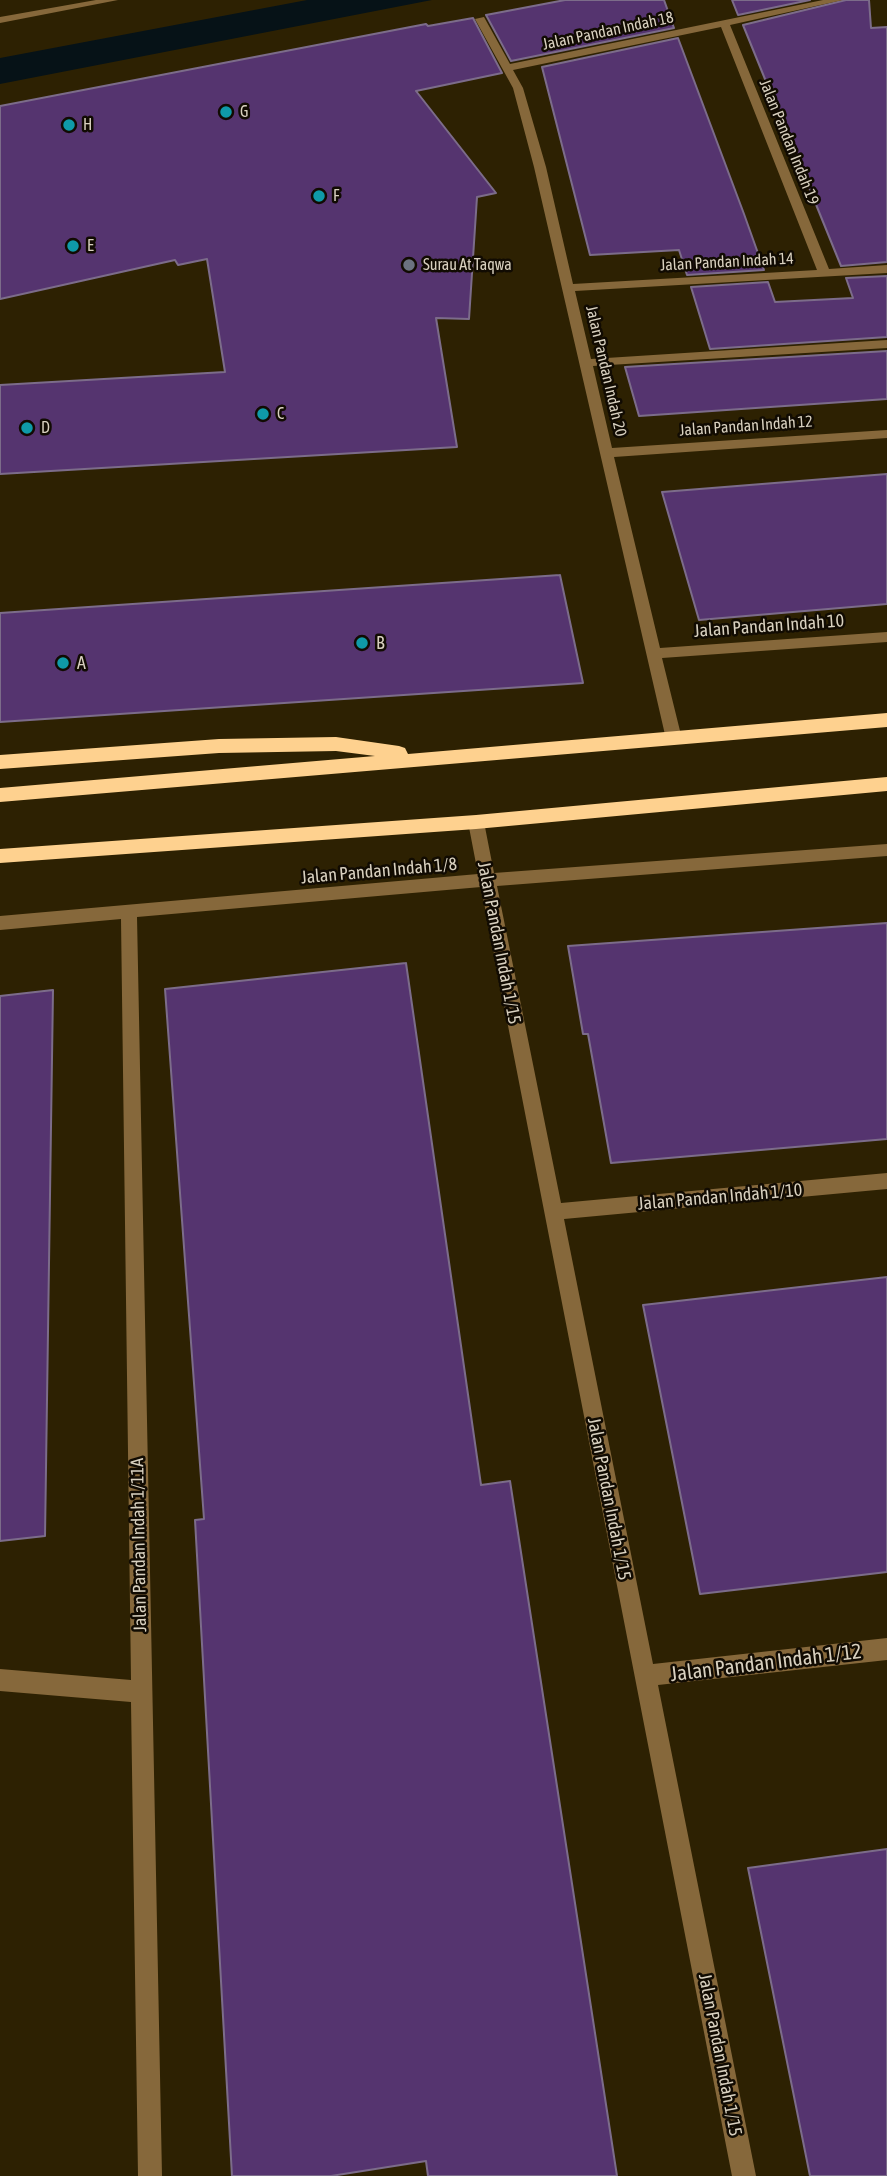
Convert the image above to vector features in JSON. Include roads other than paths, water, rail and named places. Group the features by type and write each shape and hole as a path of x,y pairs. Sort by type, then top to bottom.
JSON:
{"highway":[{"path":"6,794 887,720"},
{"path":"0,762 219,746 336,744 438,759"},
{"path":"5,855 475,822 887,783"}],"street":[{"path":"0,20 113,0"},
{"name":"Jalan Pandan Indah 18","path":"507,68 838,0"},
{"name":"Jalan Pandan Indah 20","path":"480,19 518,88 540,167 674,738"},
{"name":"Jalan Pandan Indah 19","path":"724,23 824,272"},
{"name":"Jalan Pandan Indah 14","path":"569,288 887,269"},
{"path":"587,363 887,344"},
{"name":"Jalan Pandan Indah 12","path":"607,453 887,434"},
{"name":"Jalan Pandan Indah 10","path":"654,653 887,637"},
{"name":"Jalan Pandan Indah 1/15","path":"475,822 744,2176"},
{"name":"Jalan Pandan Indah 1/8","path":"0,923 129,914 486,880 887,850"},
{"name":"Jalan Pandan Indah 1/11A","path":"129,914 149,2176"},
{"name":"Jalan Pandan Indah 1/10","path":"552,1212 887,1181"},
{"name":"Jalan Pandan Indah 1/12","path":"645,1676 887,1648"},
{"path":"0,1680 141,1692"}],"place":[{"name":"G","path":"226,112"},
{"name":"H","path":"69,125"},
{"name":"F","path":"319,196"},
{"name":"E","path":"73,246"},
{"name":"Surau At Taqwa","path":"409,265"},
{"name":"C","path":"263,414"},
{"name":"D","path":"27,428"},
{"name":"B","path":"362,643"},
{"name":"A","path":"63,663"}]}
